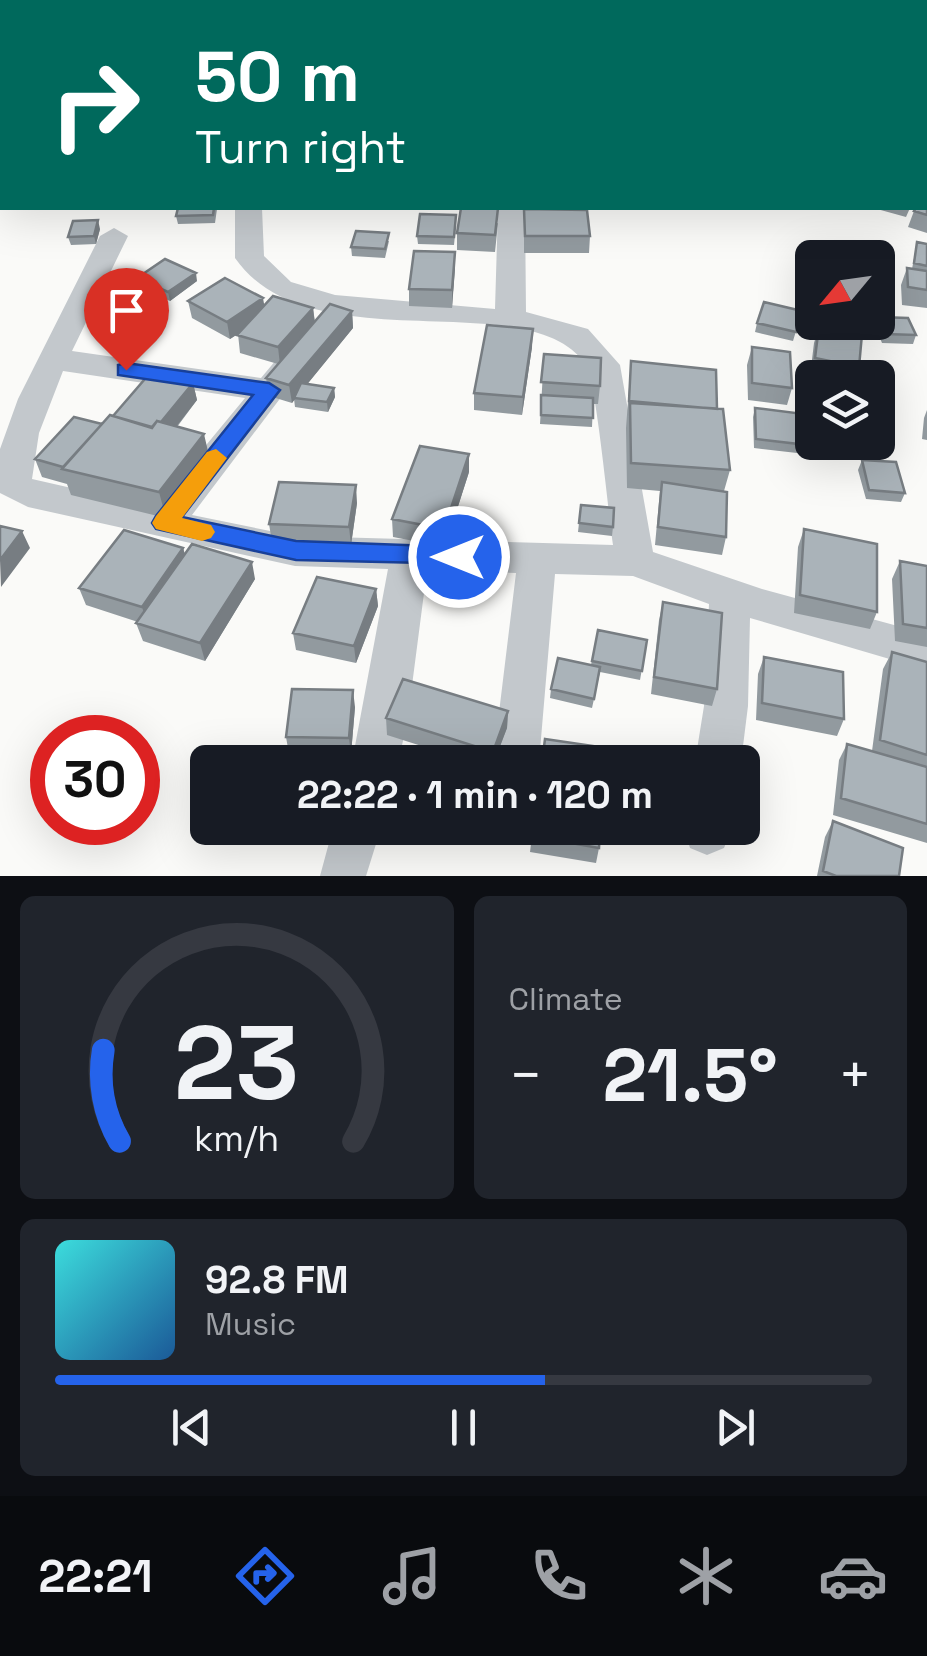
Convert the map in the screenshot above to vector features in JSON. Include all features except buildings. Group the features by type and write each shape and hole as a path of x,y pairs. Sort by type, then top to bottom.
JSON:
{"street":[{"path":"249,210 246,248 257,269 279,286 336,304 510,320 574,333 600,355 635,561"},
{"path":"510,320 512,210"},
{"path":"114,236 54,360 10,470 14,502 164,523 296,551 635,561 730,594 927,652"},
{"path":"164,523 336,304"},
{"path":"54,360 269,390"},
{"path":"518,745 537,556"},
{"path":"379,745 410,557"},
{"path":"720,745 726,706 730,594"}],"slow traffic":[{"path":"202,532 164,523 216,458"}],"route":[{"path":"126,370 269,390 164,523 296,551 459,557"}]}
